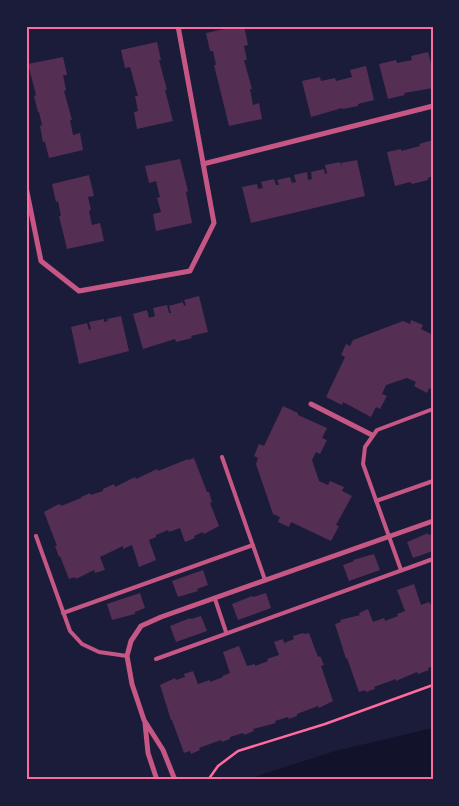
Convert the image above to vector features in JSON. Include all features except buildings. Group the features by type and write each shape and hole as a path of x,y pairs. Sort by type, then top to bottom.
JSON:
{"street":[{"path":"26,187 41,261 79,291 190,271 214,223 178,26"},
{"path":"203,164 433,106"},
{"path":"311,404 372,435"},
{"path":"157,780 148,753 144,720 132,684 128,656 132,641 141,626 433,521"},
{"path":"144,720 163,750 175,780"}],"lane":[{"path":"401,570 363,464 365,447 377,430 433,409"},
{"path":"222,457 265,580"},
{"path":"376,501 433,481"},
{"path":"36,536 70,631 82,644 99,652 128,656"},
{"path":"63,612 252,545"},
{"path":"156,659 226,632 433,559"},
{"path":"215,599 226,632"}],"path":[{"path":"208,780 218,766 238,751 325,724 433,685"}],"shaded area":[{"path":"433,728 433,780 245,780 335,751"}]}
